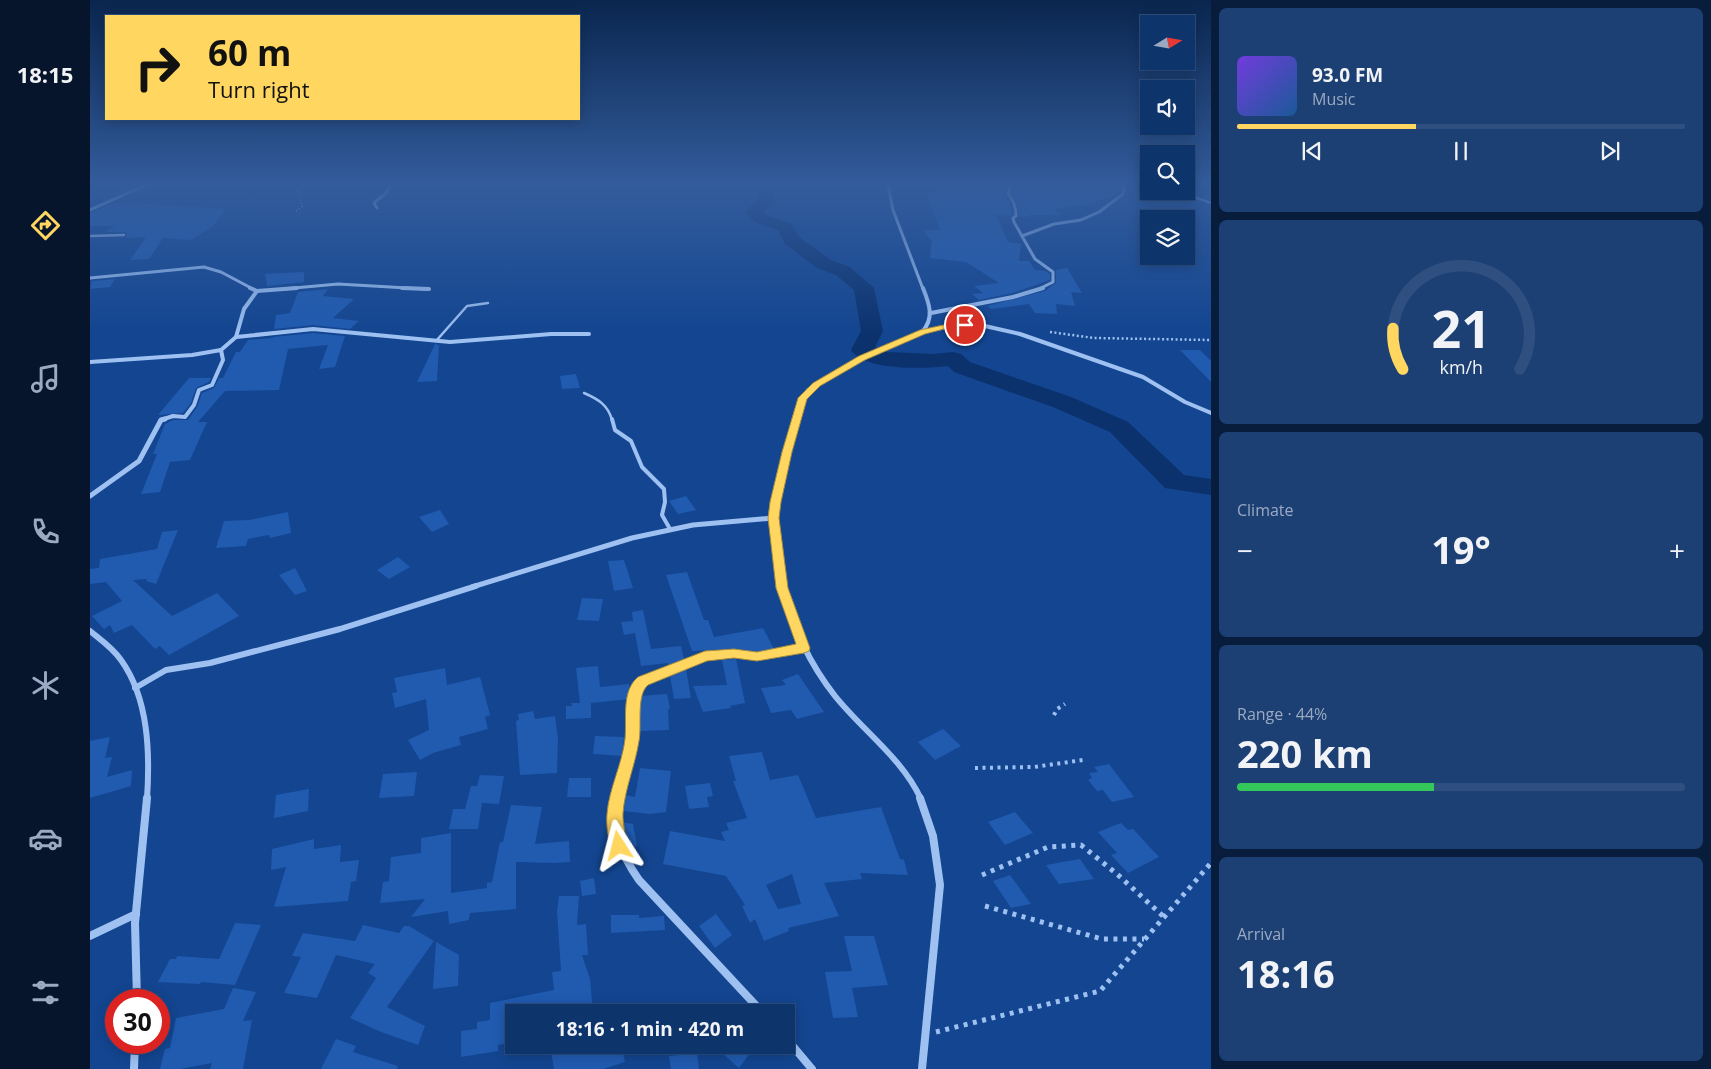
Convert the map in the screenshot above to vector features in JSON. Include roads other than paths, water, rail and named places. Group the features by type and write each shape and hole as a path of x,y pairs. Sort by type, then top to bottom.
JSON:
{"street":[{"path":"902,235 931,313 929,326 922,332"},
{"path":"931,313 1014,296 1053,282 1053,272 1035,259 1022,236 1025,235"},
{"path":"90,278 204,267 221,272 257,291 338,284 429,289"},
{"path":"236,338 244,309 257,291"},
{"path":"922,1069 940,885 939,863 934,835 911,780 892,756 831,692 817,672 804,648 782,588 774,518 775,502 803,398 817,384 862,358 922,332 948,326 986,326 1020,334 1064,348 1143,377 1184,402 1211,413"},
{"path":"90,362 192,355 221,350 236,338 313,329 460,342 551,334 589,334"},
{"path":"90,496 139,461 161,420 173,416 185,417 194,406 199,390 212,385 223,360 221,350"},
{"path":"135,688 166,670 210,662 340,629 580,553 670,529 720,521 774,518"},
{"path":"90,631 123,662 135,688 143,717 148,788 136,914 137,989"},
{"path":"755,1004 639,880 624,860 615,830 614,815 632,741 634,696 638,685 643,681 705,656 734,654 757,656 804,648"},
{"path":"90,936 136,914"},
{"path":"795,1049 812,1069"},
{"path":"134,1069 135,1054"}],"lane":[{"path":"90,236 124,236"},
{"path":"436,340 467,306 488,303"},
{"path":"584,393 594,397 606,406 615,430 631,441 642,467 664,489 662,515 670,529"}],"waterway":[{"path":"789,235 791,240 824,264 843,271 864,288 872,331 862,350 883,359 934,361 953,359 962,367 1062,402 1119,427 1175,482 1211,487"}]}
